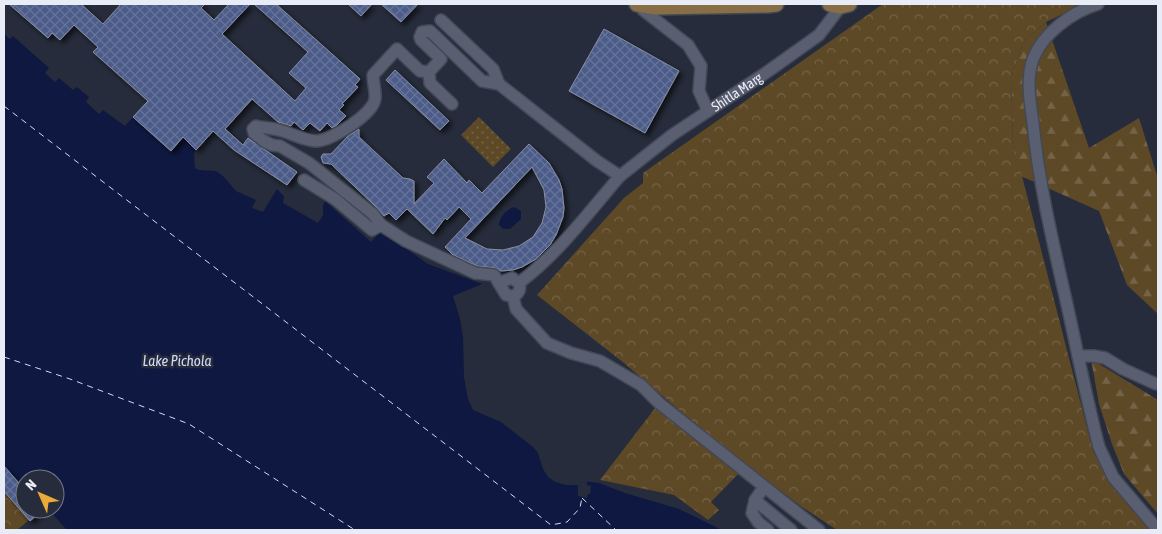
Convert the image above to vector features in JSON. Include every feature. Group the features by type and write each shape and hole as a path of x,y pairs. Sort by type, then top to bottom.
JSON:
{"main road":[{"path":"639,5 657,8 776,4"}],"street":[{"path":"1098,4 1078,12 1067,19 1050,35 1034,58 1030,70 1029,83 1039,172 1095,431 1105,462 1121,487 1158,530"},
{"path":"639,5 688,45 701,66 699,91 708,111"},
{"name":"Shitla Marg","path":"519,283 537,269 568,238 620,176 708,111 819,35 840,5"},
{"path":"441,20 493,70 499,84"},
{"path":"452,104 430,83 429,72 441,59 421,40 422,32 426,30 434,34 482,81 499,84 597,161 620,176"},
{"path":"429,72 420,70 397,49 373,75 375,100 367,113 354,123 317,141 256,126 253,129 254,133 264,141 280,146 308,163 373,214 381,226 444,260 475,272 494,275 516,274 537,269"},
{"path":"304,180 342,204 372,230 381,226"},
{"path":"494,275 504,294 513,296 518,293 519,283 514,279 509,278 501,286"},
{"path":"513,296 516,309 547,343 571,353 600,361 640,385 659,403 818,530"},
{"path":"1078,356 1105,358 1123,369 1156,384"},
{"path":"764,487 754,500 752,507 754,518 768,530"},
{"path":"754,500 791,530"}],"green space":[{"path":"883,4 1084,4 1046,22 1023,42 1011,78 1013,141 1093,451 1105,473 1152,530 837,530 802,507 720,445 624,363 537,295 624,198 643,183 643,173"},
{"path":"1046,22 1089,148 1139,118 1158,179 1158,314 1127,285 1099,211 1021,176 1013,141 1011,78 1023,42"},
{"path":"479,117 511,149 493,167 461,135"},
{"path":"1091,359 1158,400 1158,514 1124,474 1099,404"},
{"path":"659,403 742,470 711,502 719,510 708,520 674,495 600,480"},
{"path":"4,491 15,504 15,519 29,520 17,530 4,530"}],"water":[{"name":"Lake Pichola","path":"4,34 10,39 13,36 49,68 45,73 55,82 59,78 73,90 77,87 89,97 86,102 99,114 103,110 125,126 133,117 170,151 183,137 196,150 194,153 195,168 216,171 236,191 256,200 252,208 263,212 277,189 284,196 283,203 318,223 323,215 325,201 371,242 381,231 428,264 482,284 453,296 463,337 464,377 468,399 473,410 501,422 533,447 538,453 543,469 548,477 555,482 566,485 578,485 583,481 599,483 679,509 722,530 67,530 57,519 65,519 65,469 15,469 15,479 4,466"},
{"path":"514,207 521,211 521,219 510,229 503,229 499,225 500,219 506,211"}],"pier":[{"path":"583,481 587,481 587,485 591,486 590,494 588,494 587,498 578,496 578,485"}],"building":[{"path":"9,4 81,4 103,24 121,4 205,4 201,8 214,20 229,4 250,4 222,34 295,101 306,88 289,73 308,52 254,4 276,4 360,79 355,85 358,87 342,104 344,105 339,110 346,116 332,128 327,123 320,131 310,123 303,130 294,122 291,126 278,122 252,99 225,129 243,145 248,138 297,172 287,185 234,150 213,131 196,150 183,137 171,151 133,117 148,101 93,52 98,47 74,25 60,40 52,33 48,38"},
{"path":"348,4 372,4 361,16"},
{"path":"381,4 418,4 401,22"},
{"path":"604,29 679,71 645,133 569,91"},
{"path":"395,70 449,121 440,130 386,80"},
{"path":"359,129 359,137 403,178 414,181 414,204 434,183 427,177 444,159 467,183 469,180 482,193 529,144 549,163 562,189 563,217 556,235 550,245 536,259 513,270 501,271 495,268 477,266 453,255 445,247 471,219 459,207 447,220 445,218 433,234 407,209 396,220 389,213 384,216 331,164 323,163 321,157 323,154 331,154 348,136","holes":["532,167 544,190 546,207 542,223 533,237 519,246 503,250 487,249 465,238"]},
{"path":"4,466 15,479 15,504 4,491"}],"ferry route":[{"path":"4,106 551,525 567,522 580,508 582,497"},
{"path":"4,357 70,379 189,424 355,530"},
{"path":"582,498 616,530"}]}
